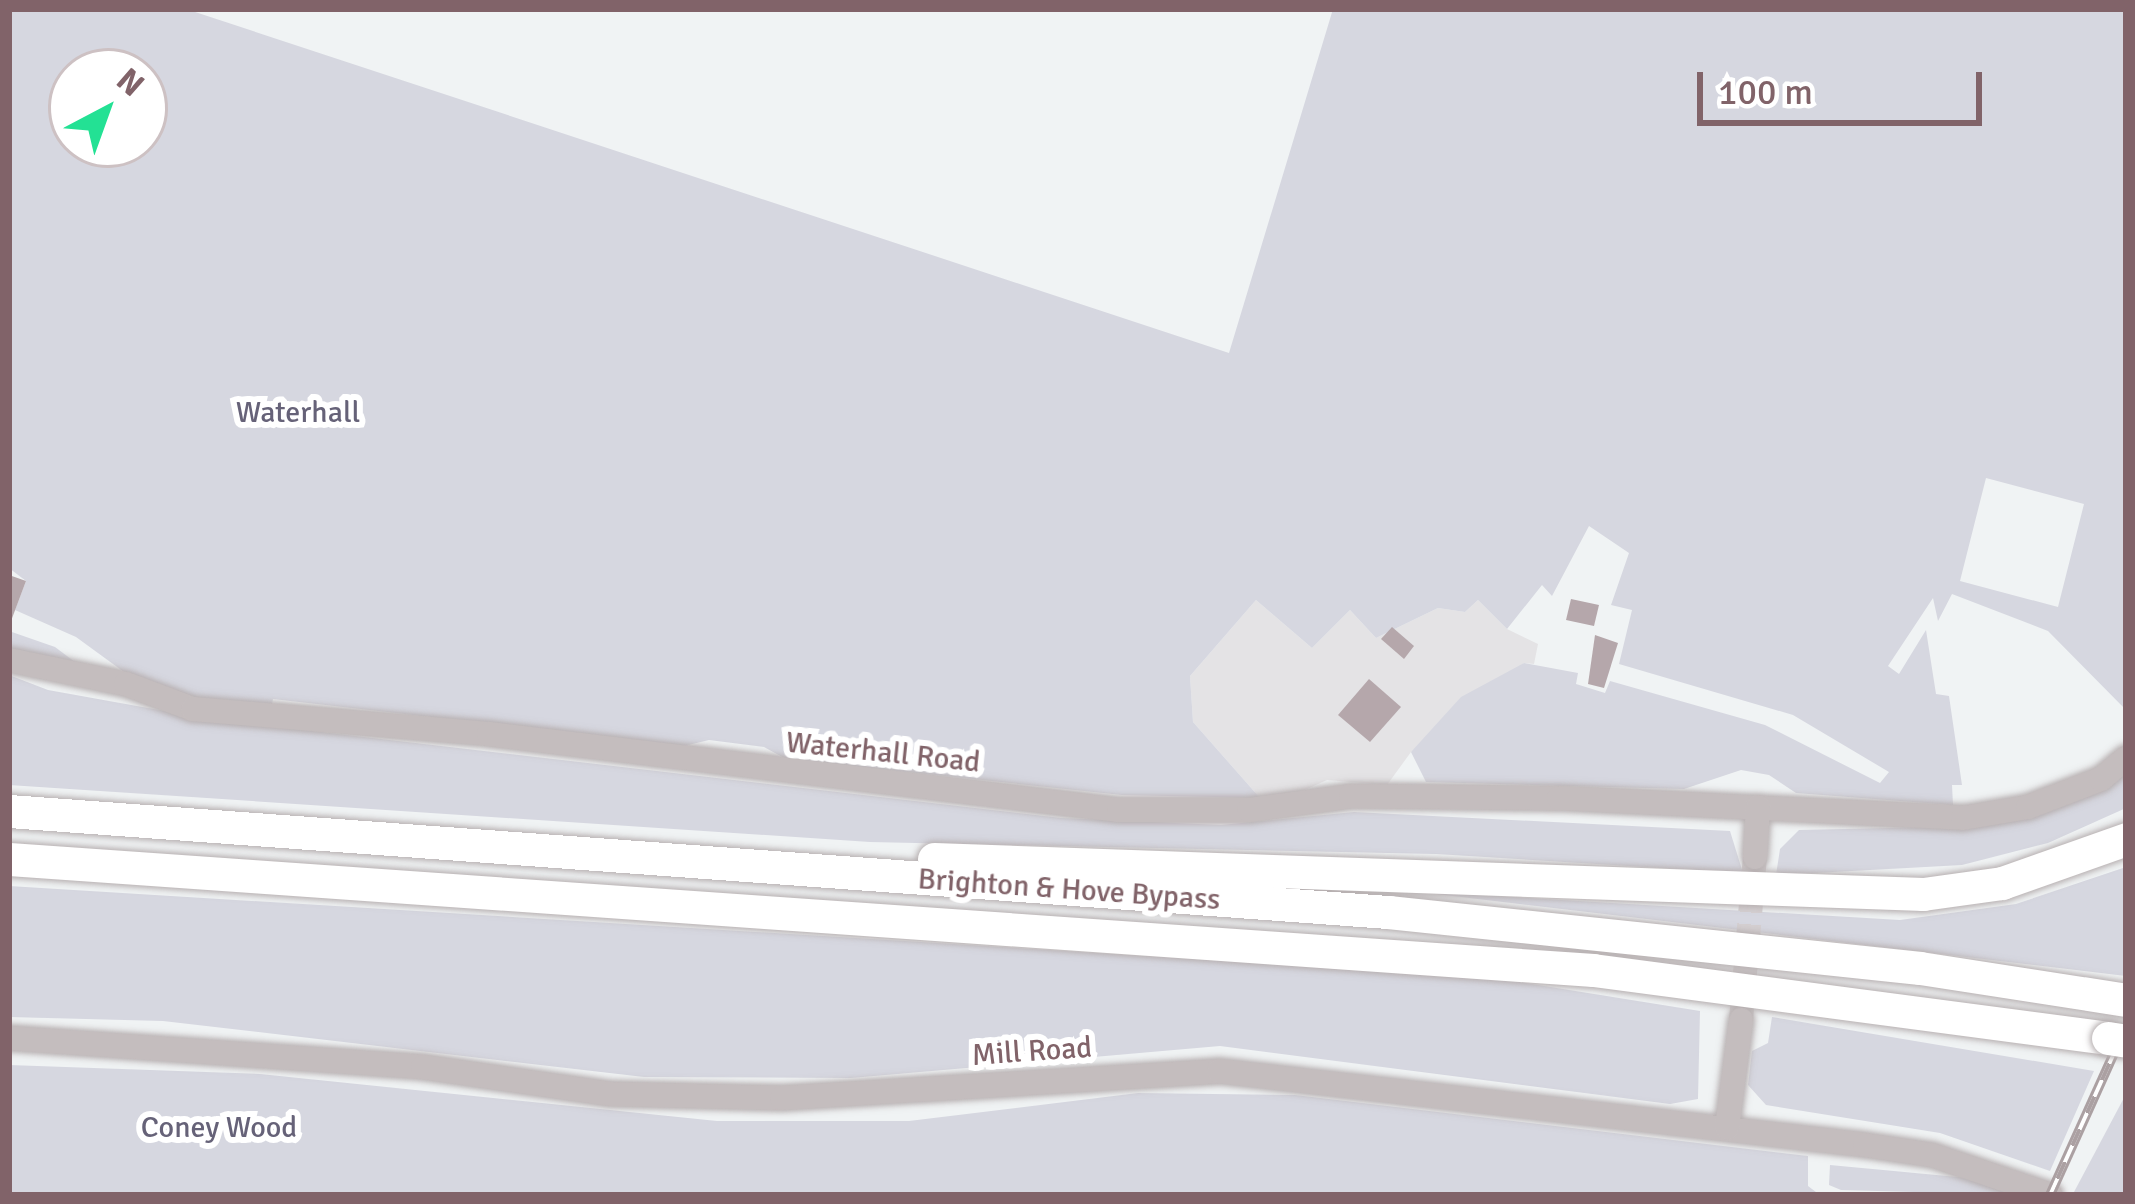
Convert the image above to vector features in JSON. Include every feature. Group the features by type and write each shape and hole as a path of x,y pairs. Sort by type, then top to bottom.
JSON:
{"highway":[{"name":"Brighton & Hove Bypass","path":"9,811 1388,912 1920,968 2124,1000"},
{"path":"807,866 873,857 1923,894 2002,883 2126,839"},
{"name":"Brighton & Hove Bypass","path":"9,860 1593,970 2117,1040"}],"street":[{"name":"Waterhall Road","path":"9,660 126,685 193,709 489,734 1119,810 1249,810 1351,796 1758,807 1963,818 2029,807 2101,779 2126,758"},
{"path":"1755,857 1758,807"},
{"path":"1727,1128 1741,1020"},
{"name":"Mill Road","path":"9,1038 422,1066 611,1094 760,1098 1219,1071 1932,1155 2050,1195"}],"shaded area":[{"path":"1256,600 1312,648 1350,610 1376,638 1438,608 1465,612 1478,600 1507,629 1538,644 1534,664 1524,663 1411,752 1387,785 1327,780 1289,797 1260,798 1193,722 1190,676"}],"green space":[{"name":"Waterhall","path":"9,9 186,9 1229,353 1333,9 2126,9 2126,710 2048,631 1952,594 1938,621 1933,598 1888,666 1899,674 1926,630 1936,694 1949,696 1962,785 1952,785 1953,805 1796,793 1769,775 1741,770 1684,789 1426,782 1411,752 1461,697 1524,663 1578,673 1576,684 1605,693 1610,681 1765,725 1880,783 1889,772 1793,715 1619,664 1632,610 1611,605 1629,553 1589,526 1552,596 1542,585 1507,629 1478,600 1465,612 1438,608 1376,638 1350,610 1312,648 1256,600 1190,676 1193,722 1260,798 1122,795 786,759 764,747 709,740 684,746 273,699 271,709 204,702 135,680 76,637 15,610 26,581 9,568","holes":["1986,478 2084,504 2058,607 1960,581"]},
{"path":"9,631 55,647 83,668 9,653"},
{"path":"9,675 48,690 209,719 1061,818 1221,825 1354,812 1730,831 1743,873 1436,854 870,842 9,785"},
{"path":"2126,767 2126,808 2048,843 1962,865 1776,875 1780,849 1799,830 1978,826"},
{"path":"2126,867 2126,976 1411,891 1900,920 2016,904"},
{"path":"9,886 1489,977 1700,1011 1698,1099 1670,1104 1220,1046 851,1078 644,1077 163,1021 9,1017"},
{"path":"1772,1017 2094,1071 2050,1171 1940,1133 1766,1105 1748,1085 1752,1051 1768,1043"},
{"name":"Coney Wood","path":"9,1065 260,1074 717,1121 909,1121 1138,1093 1295,1095 1808,1156 1808,1186 1820,1195 9,1195"},
{"path":"2126,1094 2126,1195 2080,1195 2074,1192"},
{"path":"1830,1165 2000,1181 2024,1195 1841,1190 1829,1185"}],"building":[{"path":"9,575 26,581 11,621 9,621"},
{"path":"1571,599 1599,605 1594,626 1566,620"},
{"path":"1392,627 1414,646 1404,659 1381,639"},
{"path":"1595,635 1618,643 1604,688 1588,684"},
{"path":"1369,679 1401,707 1370,742 1338,715"}],"tunnel":[{"path":"1741,1020 1755,857"}],"railway":[{"path":"2050,1195 2126,1027"}]}
